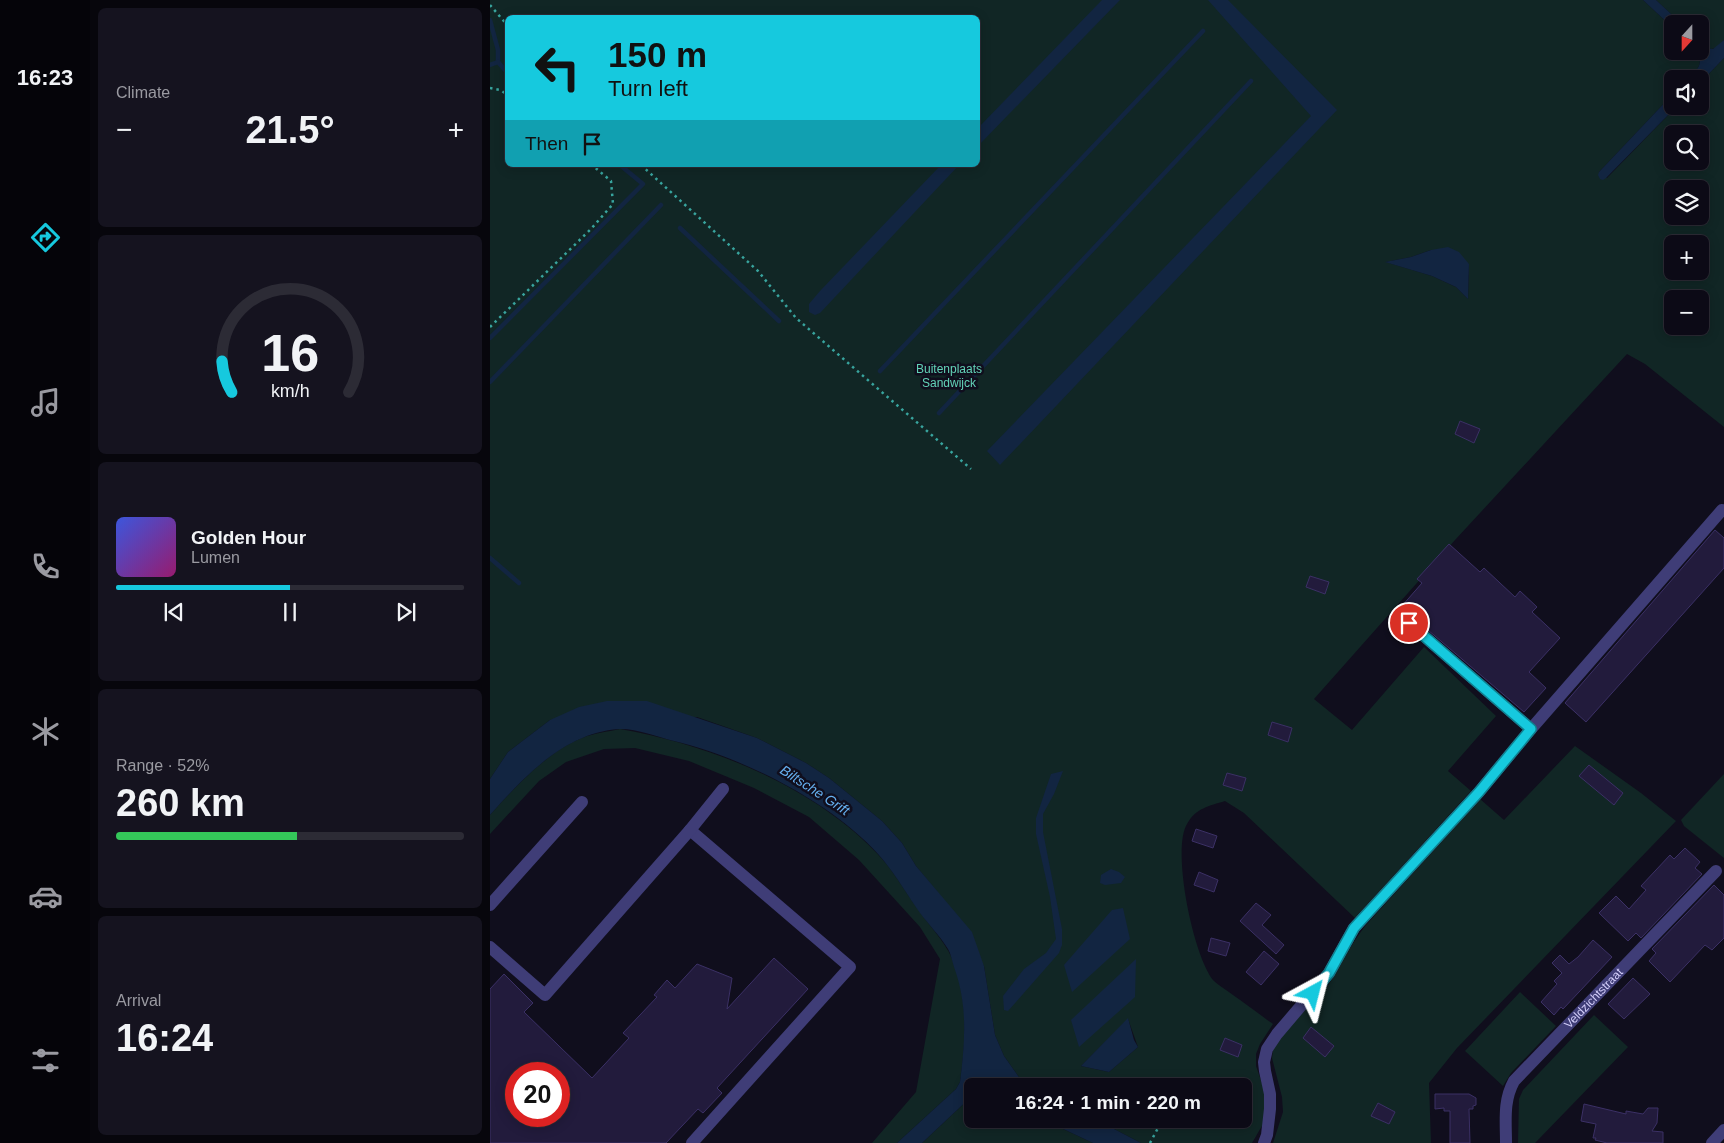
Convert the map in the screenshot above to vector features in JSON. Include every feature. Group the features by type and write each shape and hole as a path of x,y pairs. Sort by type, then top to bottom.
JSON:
{"street":[{"path":"1264,1143 1268,1135 1270,1094 1264,1071 1264,1062 1267,1050 1276,1034 1329,973 1354,928 1479,792 1531,729 1722,510"},
{"path":"1409,623 1531,729"},
{"path":"490,947 545,994 690,830 723,789"},
{"path":"490,905 582,802"},
{"path":"690,830 850,967 692,1143"},
{"name":"Veldzichtstraat","path":"1506,1143 1506,1101 1514,1081 1716,871"},
{"path":"1712,1143 1724,1130"}],"path":[{"path":"490,5 505,22"},
{"path":"490,88 505,93"},
{"path":"490,326 590,229 613,204 611,181 594,167"},
{"path":"644,167 758,271 796,318 971,469"},
{"path":"1150,1143 1158,1128"}],"green space":[{"name":"Buitenplaats Sandwijck","path":"490,0 1643,0 1664,20 1664,60 1700,60 1700,63 1696,70 1664,70 1664,103 1599,172 1607,178 1668,115 1709,115 1709,74 1724,58 1724,427 1645,364 1627,354 1455,540 1314,699 1352,730 1424,647 1496,716 1448,771 1471,791 1355,918 1244,813 1225,801 1208,806 1194,814 1187,824 1183,837 1183,879 1192,929 1206,969 1216,983 1273,1024 1256,1054 1256,1066 1265,1092 1266,1119 1252,1143 1141,1143 1112,1128 1252,1128 1252,1078 1020,1078 1004,1056 995,1035 984,966 939,894 916,866 902,843 882,821 829,778 806,763 757,738 697,717 550,720 508,752 490,779","holes":["1431,250 1469,264 1468,299 1456,287 1432,276 1386,262 1411,257","1128,1019 1138,1047 1109,1072 1081,1066"]},
{"path":"1656,0 1724,0 1724,40 1715,48 1709,48 1709,15 1672,15"},
{"path":"620,729 655,736 727,758 796,791 828,811 857,834 883,860 944,944 955,966 963,1003 964,1043 960,1082 956,1089 897,1143 872,1143 916,1092 940,959 920,927 859,860 809,817 754,788 689,761 635,748 604,749 566,762 539,781 490,834 490,815 544,761 569,744 582,738"},
{"path":"1575,746 1641,793 1676,821 1457,1048 1429,1083 1431,1143 1273,1143 1283,1112 1282,1097 1272,1058 1277,1040 1329,984 1365,926 1480,799 1504,820"},
{"path":"1724,774 1724,858 1684,826 1681,820"},
{"path":"1520,992 1556,1026 1511,1073 1503,1086 1465,1051"},
{"path":"1594,1015 1628,1047 1535,1143 1518,1143 1519,1099 1523,1090"},
{"path":"964,1104 964,1128 1061,1128 1093,1143 922,1143"}],"water":[{"path":"1102,0 1120,0 980,144 980,126"},
{"path":"1208,0 1228,0 1337,110 1000,465 987,451 1311,116"},
{"path":"1643,0 1656,0 1672,15 1664,15 1664,20"},
{"path":"1724,40 1724,58 1709,74 1709,70 1696,70 1700,60 1709,60 1709,48 1713,49"},
{"path":"1664,103 1664,115 1668,115 1606,178 1600,179 1599,172"},
{"path":"939,167 957,167 820,313 815,315 809,312 809,304"},
{"path":"1448,247 1459,252 1469,264 1468,299 1456,287 1432,276 1385,262 1411,257 1431,250"},
{"name":"Biltsche Grift","path":"607,701 647,701 757,738 806,763 829,778 882,821 902,843 916,866 972,932 984,966 995,1035 1004,1056 1020,1078 964,1078 964,1104 922,1143 897,1143 956,1089 960,1082 964,1038 962,995 950,953 889,867 865,840 816,803 759,771 701,748 639,731 619,729 599,732 580,739 547,759 531,772 490,815 490,779 508,752 550,720 579,707"},
{"path":"1063,771 1054,794 1043,814 1043,832 1062,929 1062,945 1059,953 1008,1011 1004,1010 1003,996 1024,969 1046,953 1056,939 1050,897 1036,834 1036,818 1051,774"},
{"path":"1111,869 1125,877 1121,883 1105,885 1100,883 1101,875"},
{"path":"1123,908 1130,939 1072,992 1064,965 1112,910"},
{"path":"1136,959 1135,997 1079,1047 1071,1020"},
{"path":"1128,1018 1138,1047 1109,1072 1081,1066"},
{"path":"1061,1128 1112,1128 1141,1143 1093,1143"}],"building":[{"path":"1460,421 1480,429 1474,443 1455,434"},
{"path":"1715,530 1724,538 1724,568 1586,722 1565,703"},
{"path":"1449,544 1480,572 1484,568 1515,597 1520,591 1537,607 1532,612 1560,638 1529,672 1546,688 1524,712 1401,607 1422,583 1417,579"},
{"path":"1310,576 1329,582 1325,594 1306,587"},
{"path":"1272,722 1292,728 1288,742 1268,735"},
{"path":"1589,765 1623,793 1614,805 1579,776"},
{"path":"1227,773 1246,778 1242,791 1223,785"},
{"path":"1196,829 1217,836 1213,848 1192,841"},
{"path":"1685,848 1700,862 1695,868 1702,874 1641,938 1636,933 1628,941 1599,913 1616,896 1629,909 1646,890 1641,886 1670,855 1674,859"},
{"path":"1199,872 1218,880 1214,892 1194,885"},
{"path":"1714,885 1724,895 1724,938 1712,950 1705,945 1670,982 1649,961 1656,953 1652,949"},
{"path":"1256,903 1271,915 1262,925 1284,945 1276,954 1240,921"},
{"path":"1211,938 1230,943 1226,956 1208,951"},
{"path":"1593,940 1612,957 1563,1009 1561,1007 1554,1015 1541,1002 1557,984 1554,981 1562,973 1552,963 1560,955 1569,964"},
{"path":"1264,951 1279,964 1261,985 1246,972"},
{"path":"774,958 808,989 717,1088 722,1093 703,1113 698,1109 666,1143 490,1143 490,989 504,974 533,1003 524,1012 592,1078 629,1038 623,1033 657,997 654,995 667,980 675,988 697,964 732,978 727,1009"},
{"path":"1633,978 1650,994 1624,1019 1608,1004"},
{"path":"1311,1027 1334,1046 1325,1057 1303,1038"},
{"path":"1225,1038 1242,1045 1238,1057 1220,1050"},
{"path":"1435,1094 1469,1094 1476,1098 1476,1105 1473,1106 1473,1109 1469,1109 1470,1143 1450,1143 1450,1111 1444,1111 1444,1108 1435,1109"},
{"path":"1378,1103 1395,1112 1389,1124 1371,1116"},
{"path":"1584,1104 1626,1114 1626,1111 1643,1114 1648,1108 1658,1108 1657,1123 1652,1131 1663,1132 1663,1143 1607,1143 1595,1140 1596,1138 1593,1138 1596,1124 1581,1121"}],"waterway":[{"path":"490,20 498,50 498,62"},
{"path":"880,371 1203,31"},
{"path":"490,65 498,62 505,70"},
{"path":"939,413 1251,81"},
{"path":"490,338 643,184 622,167"},
{"path":"490,382 661,205"},
{"path":"680,228 779,321"},
{"path":"490,558 519,583"}],"route":[{"path":"1313,993 1329,973 1354,928 1479,792 1531,729 1409,623"}]}
